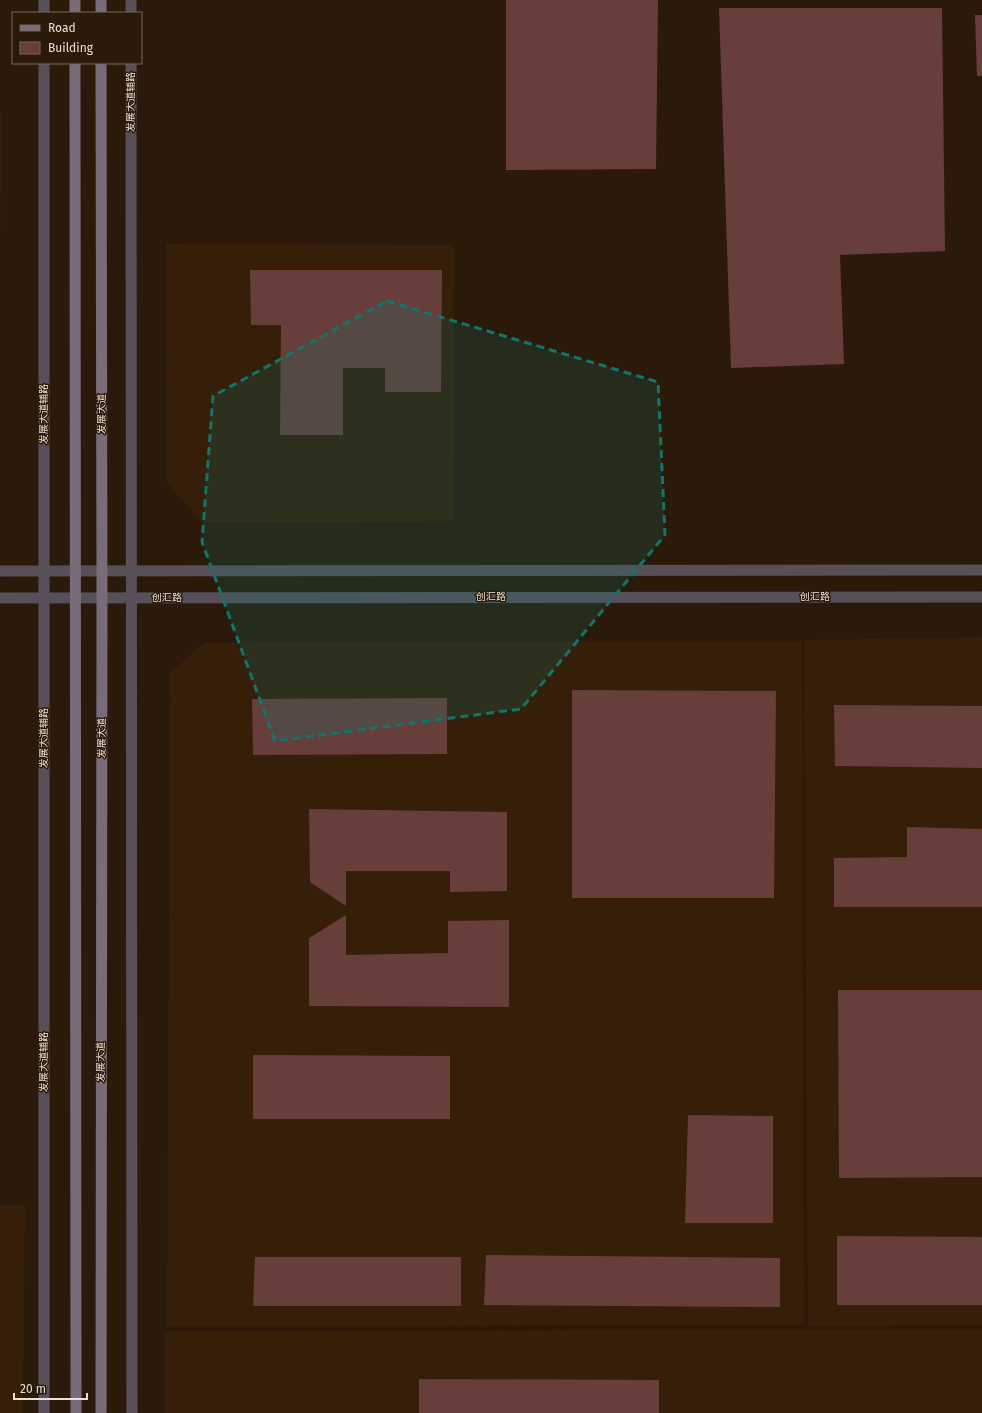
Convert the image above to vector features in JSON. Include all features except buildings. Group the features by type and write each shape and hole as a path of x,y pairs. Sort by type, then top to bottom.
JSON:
{"main road":[{"path":"75,0 75,12"},
{"path":"101,0 101,12"},
{"path":"75,64 76,1413"},
{"name":"发展大道","path":"101,64 101,1413"}],"street":[{"path":"44,0 44,12"},
{"path":"131,0 131,12"},
{"name":"发展大道辅路","path":"44,64 44,1413"},
{"name":"发展大道辅路","path":"131,64 132,1413"},
{"path":"0,571 982,570"},
{"name":"创汇路","path":"0,598 982,597"}],"highlighted area":[{"path":"387,301 658,382 665,535 521,709 275,741 202,542 213,396"}],"shaded area":[{"path":"0,114 2,114 0,240"},
{"path":"166,244 454,245 453,521 203,523 167,483"},
{"path":"982,637 982,1325 808,1326 804,640"},
{"path":"802,641 804,1325 167,1326 170,673 204,643"},
{"path":"0,1205 25,1205 23,1413 0,1413"},
{"path":"982,1330 982,1413 165,1413 165,1331"}]}
